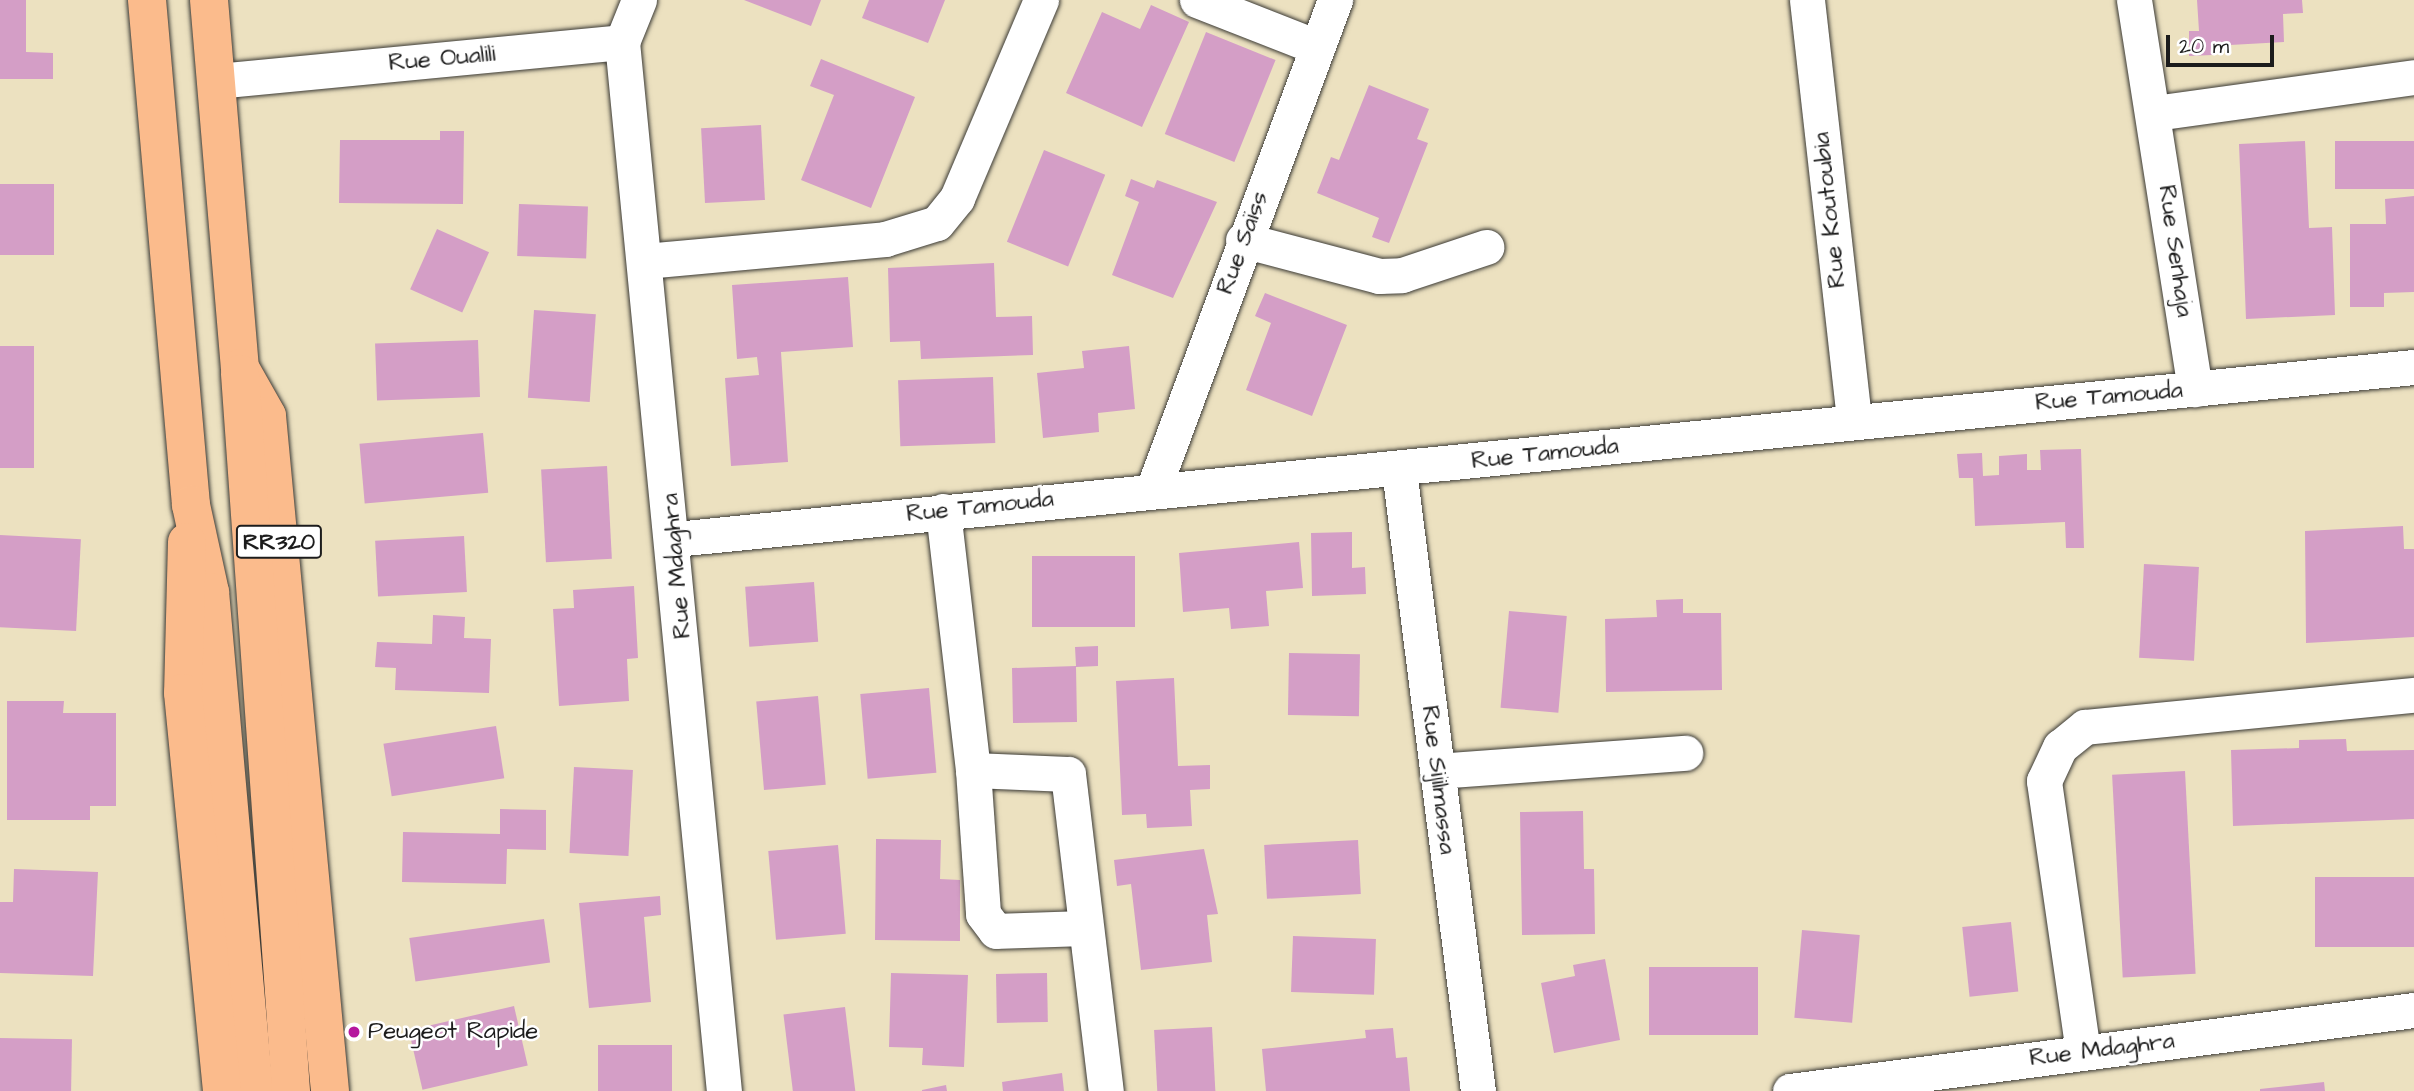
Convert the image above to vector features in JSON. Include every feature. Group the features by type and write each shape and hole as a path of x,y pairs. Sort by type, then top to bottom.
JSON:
{"main road":[{"name":"RR320","path":"147,0 191,505 210,592 254,1091"},
{"name":"RR320","path":"209,0 240,368 291,1091"},
{"name":"RR320","path":"240,368 267,416 330,1091"},
{"name":"RR320","path":"191,505 183,572 183,693 222,1091"}],"street":[{"path":"622,43 639,0"},
{"path":"645,261 886,239 937,223 957,198 1041,0"},
{"path":"1197,0 1317,47"},
{"name":"Rue Saïss","path":"1154,487 1243,240 1335,0"},
{"name":"Rue Koutoubia","path":"1807,0 1854,421"},
{"name":"Rue Senhaja","path":"2134,0 2155,113 2194,389"},
{"name":"Rue Oualili","path":"217,81 622,43"},
{"name":"Rue Mdaghra","path":"622,43 675,539 724,1091"},
{"path":"2155,113 2414,78"},
{"path":"1243,240 1379,276 1402,275 1486,247"},
{"name":"Rue Tamouda","path":"675,539 1154,487 1399,470 1854,421 2414,367"},
{"name":"Rue Sijilmassa","path":"1399,470 1478,1091"},
{"path":"943,511 974,770 987,923 1003,931 1083,928"},
{"path":"2083,1052 2044,781 2060,747 2085,727 2414,695"},
{"path":"1437,771 1685,753"},
{"path":"974,770 1067,772 1083,928 1106,1091"},
{"name":"Rue Mdaghra","path":"1790,1091 2414,1010"}],"building":[{"path":"0,0 26,0 26,52 53,53 53,79 0,79"},
{"path":"744,0 821,0 811,26"},
{"path":"869,0 945,0 928,43 862,18"},
{"path":"2197,0 2302,0 2303,13 2283,14 2284,42 2212,46 2212,55 2189,56 2189,31 2199,31"},
{"path":"1151,5 1189,22 1142,127 1066,93 1102,12 1140,29"},
{"path":"1206,32 1276,60 1234,162 1165,134"},
{"path":"821,59 915,97 871,208 801,180 834,95 810,86"},
{"path":"1369,85 1429,109 1417,139 1428,143 1389,243 1372,237 1379,218 1317,193 1331,157 1339,160"},
{"path":"761,125 765,200 705,203 701,128"},
{"path":"440,131 464,131 463,204 339,203 340,140 440,140"},
{"path":"2305,141 2309,228 2332,227 2335,315 2246,319 2239,144"},
{"path":"2335,141 2414,141 2414,189 2335,189"},
{"path":"1044,150 1105,175 1068,267 1007,242"},
{"path":"1131,179 1154,188 1157,180 1217,202 1173,298 1112,275 1139,202 1125,196"},
{"path":"0,184 54,184 54,255 0,255"},
{"path":"2414,196 2414,292 2384,293 2384,307 2350,307 2350,224 2386,224 2385,199"},
{"path":"519,204 588,206 586,258 517,256"},
{"path":"437,229 489,252 462,312 410,289"},
{"path":"994,263 996,317 1032,316 1033,355 921,359 920,341 890,342 888,268"},
{"path":"848,277 853,347 781,352 788,462 731,466 725,378 759,375 757,357 737,359 732,285"},
{"path":"1265,293 1347,325 1312,416 1246,390 1271,323 1255,316"},
{"path":"534,310 596,314 590,402 528,398"},
{"path":"478,340 480,397 377,401 375,344"},
{"path":"0,346 34,346 34,468 0,468"},
{"path":"1129,346 1135,409 1098,413 1099,432 1043,438 1037,373 1084,368 1082,351"},
{"path":"993,377 995,443 900,446 898,380"},
{"path":"483,433 488,493 365,504 359,444"},
{"path":"2081,449 2084,548 2066,548 2065,522 1975,526 1973,478 1959,478 1957,454 1982,453 1983,476 1999,475 1999,456 2027,454 2027,470 2041,470 2040,450"},
{"path":"607,466 612,559 546,562 541,469"},
{"path":"2403,526 2404,549 2414,549 2414,637 2306,643 2305,531"},
{"path":"1352,532 1352,568 1365,567 1366,594 1312,596 1311,533"},
{"path":"0,535 81,539 76,631 0,627"},
{"path":"464,536 467,592 378,597 375,541"},
{"path":"1299,542 1303,588 1266,591 1269,626 1231,629 1229,608 1183,612 1179,553"},
{"path":"1032,556 1135,556 1135,627 1032,627"},
{"path":"2144,564 2199,567 2194,661 2139,658"},
{"path":"814,582 818,642 749,647 745,587"},
{"path":"634,586 638,658 627,659 629,701 559,706 553,609 574,608 573,590"},
{"path":"1683,599 1683,613 1721,613 1722,690 1606,692 1605,619 1657,617 1656,600"},
{"path":"1509,611 1567,616 1558,713 1501,708"},
{"path":"433,615 465,617 464,638 491,639 489,693 395,690 396,668 375,667 377,642 432,644"},
{"path":"1098,646 1098,666 1076,667 1077,722 1013,723 1012,668 1076,666 1075,647"},
{"path":"1289,653 1360,654 1359,716 1288,715"},
{"path":"1174,678 1178,766 1210,765 1210,789 1190,790 1192,826 1147,828 1146,814 1122,815 1116,681"},
{"path":"929,688 936,773 868,779 860,694"},
{"path":"818,696 826,785 764,790 756,701"},
{"path":"7,701 64,701 63,713 116,713 116,806 90,806 90,820 7,820"},
{"path":"496,726 504,778 392,796 383,744"},
{"path":"2346,739 2347,751 2414,750 2414,819 2233,826 2231,750 2299,748 2299,740"},
{"path":"574,767 633,770 628,856 569,853"},
{"path":"2185,771 2196,974 2123,978 2112,775"},
{"path":"500,809 546,810 546,850 507,849 506,884 402,882 403,832 500,834"},
{"path":"1583,811 1584,869 1594,869 1595,934 1522,935 1520,812"},
{"path":"876,839 941,840 940,879 960,880 960,941 875,940"},
{"path":"1358,840 1361,894 1267,899 1264,845"},
{"path":"838,845 846,934 776,940 768,851"},
{"path":"1204,849 1218,914 1207,915 1212,962 1141,970 1131,884 1117,886 1114,860"},
{"path":"14,869 98,872 93,976 0,973 0,902 13,902"},
{"path":"2315,877 2414,877 2414,947 2315,947"},
{"path":"660,896 661,915 644,917 651,1002 589,1008 579,903"},
{"path":"544,919 550,963 415,981 409,938"},
{"path":"2011,922 2018,992 1970,997 1962,927"},
{"path":"1802,930 1860,935 1852,1023 1794,1018"},
{"path":"1293,936 1376,939 1374,995 1291,992"},
{"path":"1605,959 1620,1040 1554,1053 1541,983 1575,976 1573,965"},
{"path":"1649,967 1758,967 1758,1035 1649,1035"},
{"path":"891,973 968,975 964,1067 922,1065 923,1048 889,1047"},
{"path":"1047,973 1048,1022 997,1023 996,974"},
{"path":"514,1006 528,1065 422,1090 409,1030"},
{"path":"845,1007 855,1091 793,1091 783,1015"},
{"path":"1212,1027 1215,1091 1157,1091 1154,1030"},
{"path":"1393,1028 1396,1058 1407,1057 1410,1091 1266,1091 1262,1049 1366,1038 1365,1030"},
{"path":"0,1038 72,1039 71,1091 0,1091"},
{"path":"598,1045 672,1045 672,1091 598,1091"},
{"path":"1062,1073 1064,1091 1003,1091 1002,1082"},
{"path":"2324,1082 2325,1091 2260,1091 2260,1089"},
{"path":"946,1085 947,1091 922,1091 922,1090"}],"place":[{"name":"Peugeot Rapide","path":"354,1032"}]}
